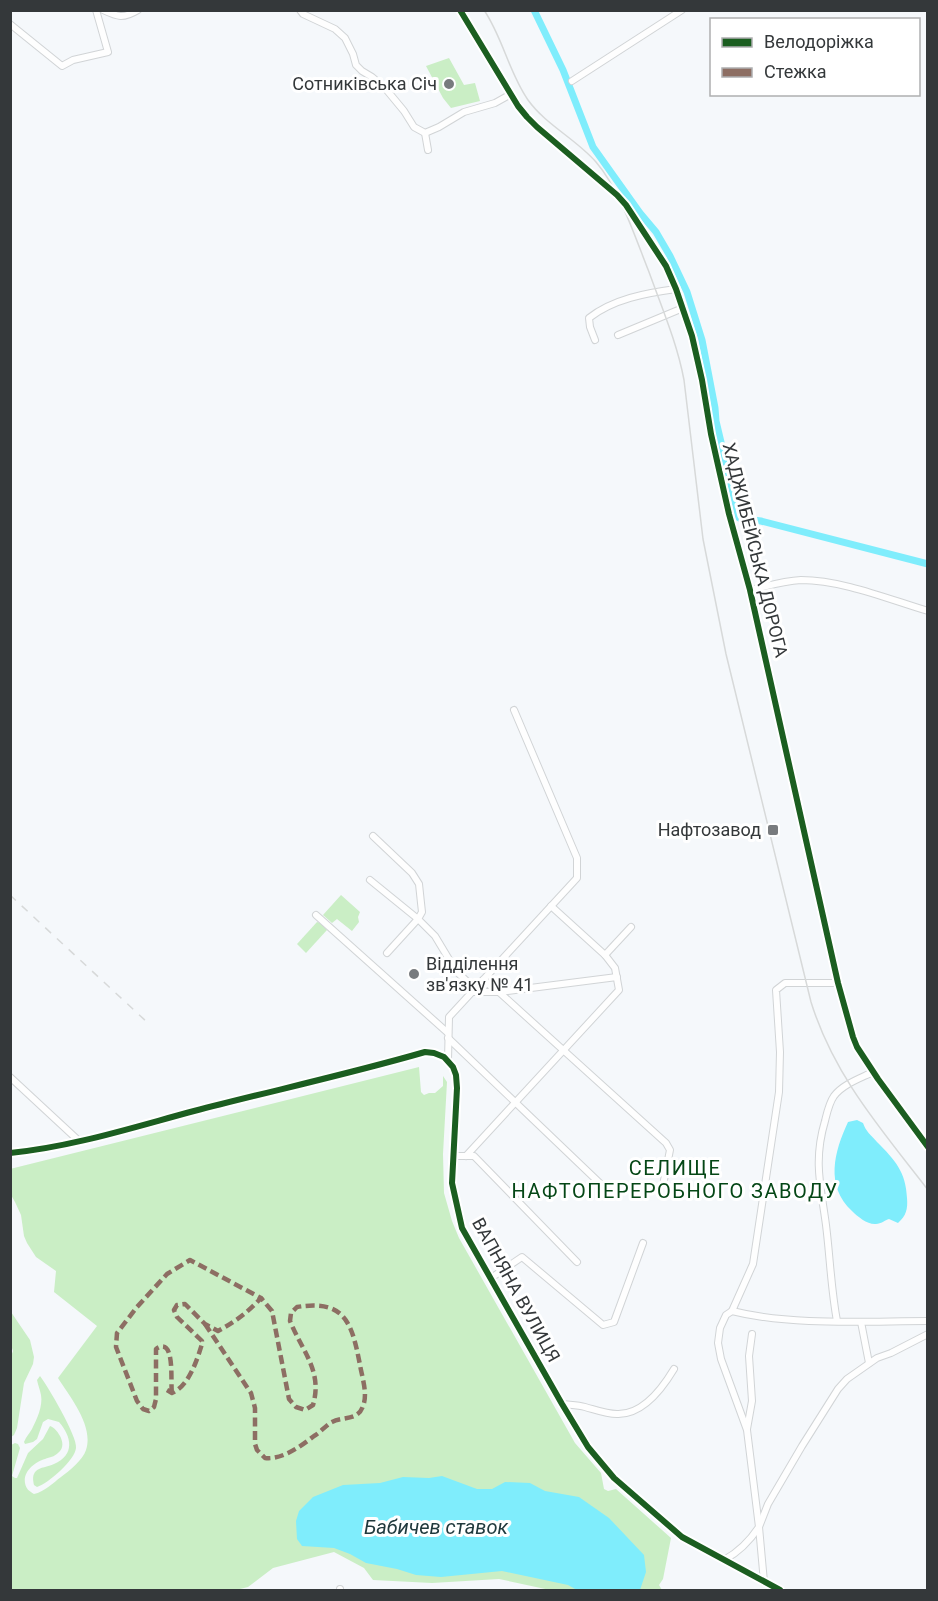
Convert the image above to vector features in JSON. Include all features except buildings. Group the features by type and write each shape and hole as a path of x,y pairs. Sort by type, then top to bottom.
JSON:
{"street":[{"path":"10,24 62,66 74,60 108,52 96,10"},
{"path":"103,10 117,17 128,16 138,10"},
{"path":"300,10 303,14 335,29 345,38 354,54 356,65 385,88 414,127 425,133"},
{"name":"ХАДЖИБЕЙСЬКА ДОРОГА","path":"460,10 518,106 537,127 627,206 666,266 676,289 699,360 711,434 729,514 750,590 838,983 853,1037 873,1072 927,1147"},
{"path":"572,81 682,10"},
{"path":"425,133 464,112 495,103 512,94"},
{"path":"425,133 428,150"},
{"path":"595,340 589,318 598,311 646,294 676,289"},
{"path":"618,335 683,308"},
{"path":"750,590 783,582 815,581 852,588 927,611"},
{"path":"10,1153 79,1141 425,1052 434,1053 447,1060 449,1017 577,878 577,858 514,710"},
{"path":"373,836 412,873 419,884 422,912 387,953"},
{"path":"370,880 435,936 456,971 474,991 499,992 616,977"},
{"path":"466,1156 619,990 615,968 551,906"},
{"path":"316,915 448,1035 608,1191"},
{"path":"604,955 631,927"},
{"path":"483,980 666,1143 670,1150 664,1180"},
{"path":"764,1582 747,1430 721,1359 718,1343 720,1328 726,1316 732,1311 753,1264 779,1092 780,1052 776,990 785,982 838,983"},
{"name":"ВАПНЯНА ВУЛИЦЯ","path":"447,1060 453,1066 458,1088 452,1183 462,1228 588,1447 614,1478 682,1537 780,1590"},
{"path":"837,1321 818,1168 822,1132 829,1105 835,1095 842,1088 873,1072"},
{"path":"10,1077 79,1141"},
{"path":"454,1156 474,1156 577,1262"},
{"path":"491,1278 522,1257 603,1325 614,1322 643,1243"},
{"path":"732,1311 771,1318 861,1322 927,1321"},
{"path":"861,1322 869,1364"},
{"path":"747,1430 752,1401 749,1356 752,1334"},
{"path":"724,1560 736,1554 748,1543 759,1527 768,1504 838,1389 847,1379 869,1364 927,1334"},
{"path":"562,1404 583,1406 600,1412 620,1415 641,1407 662,1388 674,1369"}],"green space":[{"name":"Сотниківська Січ","path":"449,58 464,85 475,83 480,101 451,108 443,98 426,66"},
{"path":"341,895 360,912 359,922 352,931 337,919 332,923 323,915"},
{"path":"317,922 327,930 306,953 297,944"},
{"path":"419,1067 421,1092 424,1095 435,1093 443,1086 443,1076 447,1082 443,1154 444,1193 459,1238 575,1443 601,1473 604,1489 608,1491 616,1489 671,1538 663,1579 659,1585 662,1590 550,1590 499,1579 432,1583 373,1580 364,1568 334,1552 273,1568 248,1587 236,1590 11,1590 11,1445 18,1444 20,1448 12,1476 17,1478 28,1453 43,1439 50,1426 56,1430 62,1440 60,1451 41,1460 28,1471 25,1479 26,1487 34,1494 52,1484 82,1458 88,1441 87,1431 80,1412 58,1378 97,1326 54,1292 56,1271 36,1257 24,1236 21,1215 11,1195 10,1169"},
{"path":"11,1312 30,1340 34,1357 24,1383 17,1428 11,1437 10,1359 13,1351"},
{"path":"40,1376 72,1433 76,1448 71,1459 61,1470 37,1487 33,1481 35,1473 61,1460 68,1451 69,1445 67,1434 59,1422 48,1419 43,1422 37,1439 25,1444 24,1442 38,1417 41,1395 37,1380"}],"water":[{"path":"857,1120 863,1123 902,1174 907,1206 905,1215 898,1223 889,1219 878,1224 866,1222 852,1211 838,1191 835,1168 839,1145 848,1122"},
{"name":"Бабичев ставок","path":"442,1476 477,1489 492,1489 505,1482 530,1483 545,1491 579,1497 609,1518 644,1555 646,1572 640,1590 577,1590 568,1585 502,1571 441,1577 416,1575 366,1563 334,1548 302,1546 297,1539 296,1521 299,1511 313,1497 343,1485 380,1483 403,1477"}],"waterway":[{"path":"534,10 563,70 593,147 656,232 687,292 702,340 716,421 739,518 761,521 928,564"}],"tram line":[{"path":"484,10 521,90 528,100 543,117 588,154 605,173 626,214 649,272 681,366 703,539 726,654 811,1002 832,1054 860,1101 928,1190"}],"railway":[{"path":"10,895 148,1023"}],"marked path":[{"path":"167,1390 172,1393 178,1390 188,1379 202,1344 202,1341 177,1317 174,1310 177,1305 185,1304 205,1324 218,1331 241,1316 261,1298 190,1260 167,1274 117,1333 116,1347 137,1401 143,1409 149,1411 154,1407 156,1349 162,1346 167,1349 171,1362 172,1393"},
{"path":"205,1324 251,1393 255,1408 257,1450 265,1458 285,1455 332,1422 358,1414 364,1401 364,1386 354,1338 344,1318 336,1311 326,1307 297,1307 291,1313 290,1321 310,1362 315,1393 313,1405 305,1410 296,1407 289,1399 272,1311 261,1298"}],"cycle path":[{"path":"460,10 518,106 537,127 626,205 666,266 676,289 692,336 729,514 750,590 838,983 853,1037 878,1079 928,1147"},
{"path":"10,1153 103,1136 425,1052 444,1057 453,1067 456,1075 452,1183 462,1228 588,1447 614,1478 682,1537 780,1590"}],"place":[{"name":"Сотниківська Січ","path":"449,84"},
{"name":"Нафтозавод","path":"773,830"},
{"name":"Відділення зв'язку № 41","path":"414,974"}],"district":[{"name":"СЕЛИЩЕ НАФТОПЕРЕРОБНОГО ЗАВОДУ","path":"675,1180"}]}
